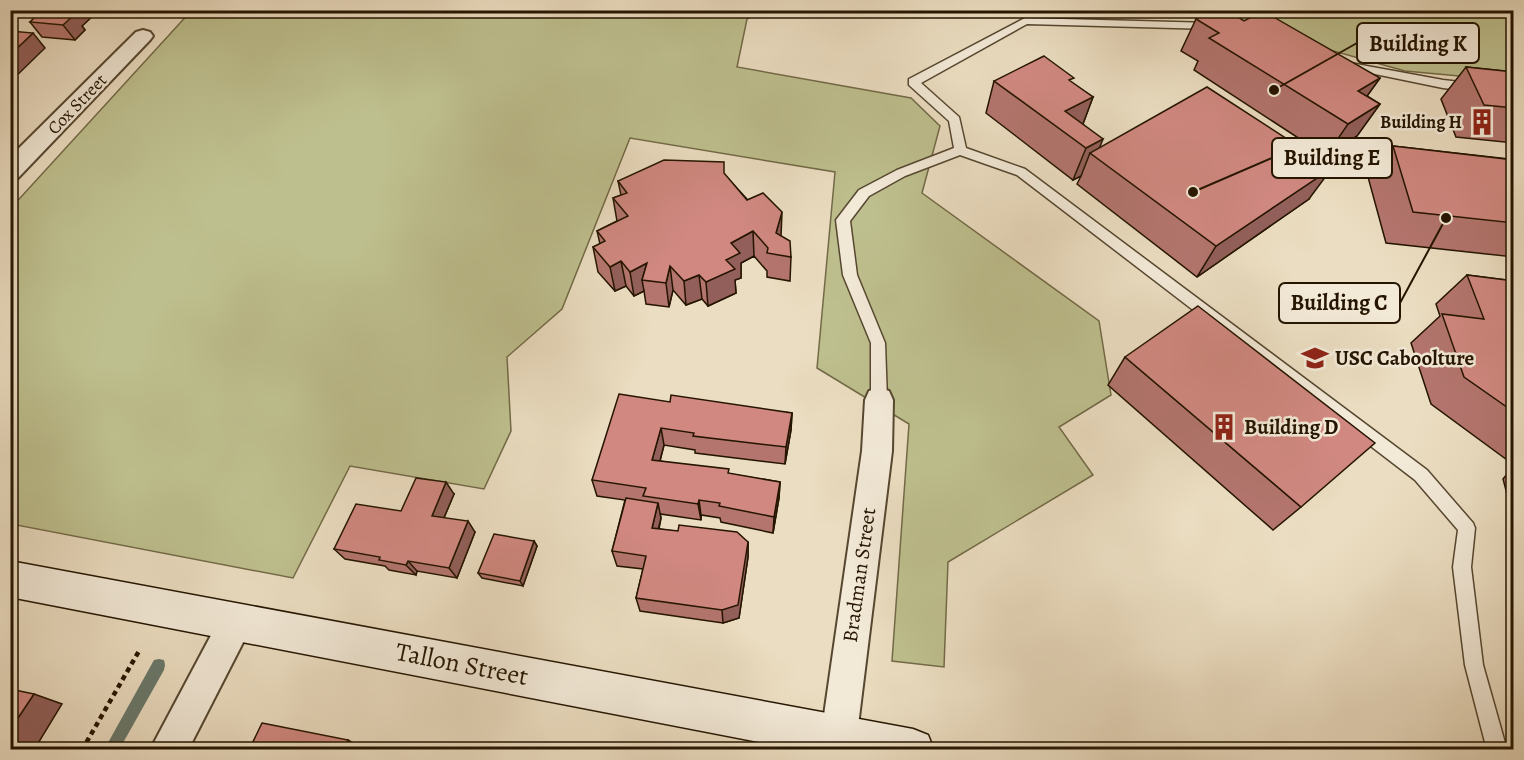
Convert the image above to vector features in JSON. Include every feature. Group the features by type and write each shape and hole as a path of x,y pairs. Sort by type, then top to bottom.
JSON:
{"street":[{"name":"Cox Street","path":"10,172 143,36"},
{"name":"Bradman Street","path":"838,742 877,451 879,400"},
{"name":"Tallon Street","path":"10,579 237,621 838,742 913,750"},
{"path":"168,750 237,621"}],"lane":[{"path":"960,150 955,120 913,82 1025,21 1206,25 1227,31"},
{"path":"1333,63 1443,84 1514,92"},
{"path":"879,400 878,343 850,275 843,220 864,193 901,173 960,150 1021,172 1421,475 1467,528 1462,567 1474,666 1497,750"}],"path":[{"path":"82,750 140,651"}],"green space":[{"path":"191,11 760,11 747,19 737,67 911,98 940,126 922,193 1099,321 1111,395 1059,427 1093,475 948,562 944,667 892,661 909,424 817,368 835,172 630,138 562,309 507,357 511,431 484,489 350,466 293,578 11,524 10,209"},
{"path":"1135,11 1513,11 1513,81 1405,71 1198,13"}],"building":[{"path":"42,10 72,10 68,15 74,15 63,25 30,22"},
{"path":"1213,10 1227,10 1244,21 1263,11 1380,78 1358,91 1380,104 1348,124 1209,38 1219,33 1196,19"},
{"path":"10,31 33,33 10,55"},
{"path":"1044,56 1074,78 1069,80 1093,97 1065,111 1103,139 1086,148 994,81"},
{"path":"1466,67 1514,72 1514,108 1484,105"},
{"path":"1207,87 1332,168 1216,246 1090,153"},
{"path":"1393,146 1514,160 1514,223 1413,212"},
{"path":"664,160 724,162 724,173 747,200 763,193 782,212 776,233 790,241 791,257 767,253 768,248 753,231 731,243 740,253 726,260 735,269 706,282 699,275 684,281 670,266 666,283 642,280 647,263 630,272 621,261 610,267 593,247 605,241 597,231 628,216 613,198 627,193 618,181"},
{"path":"1467,275 1514,281 1514,412 1464,377 1442,314 1484,319"},
{"path":"1198,306 1375,443 1301,507 1125,357"},
{"path":"619,394 670,402 671,395 792,413 786,447 693,436 694,433 661,428 652,460 729,469 728,473 780,482 774,517 719,506 720,503 699,500 698,504 643,496 646,488 592,480"},
{"path":"416,478 446,482 432,516 468,521 449,568 408,561 406,565 379,560 380,557 334,549 356,504 401,511"},
{"path":"626,498 658,503 652,528 678,531 679,525 737,532 748,542 738,605 722,610 636,598 646,556 612,551"},
{"path":"494,534 534,541 520,581 478,573"},
{"path":"10,689 34,694 10,730"},
{"path":"262,723 348,740 344,750 249,750"}],"waterway":[{"path":"111,750 159,665"}],"place":[{"name":"Building K","path":"1274,90"},
{"name":"Building H","path":"1482,122"},
{"name":"Building E","path":"1193,192"},
{"name":"Building C","path":"1446,218"},
{"name":"USC Caboolture","path":"1315,358"},
{"name":"Building D","path":"1224,427"}]}
